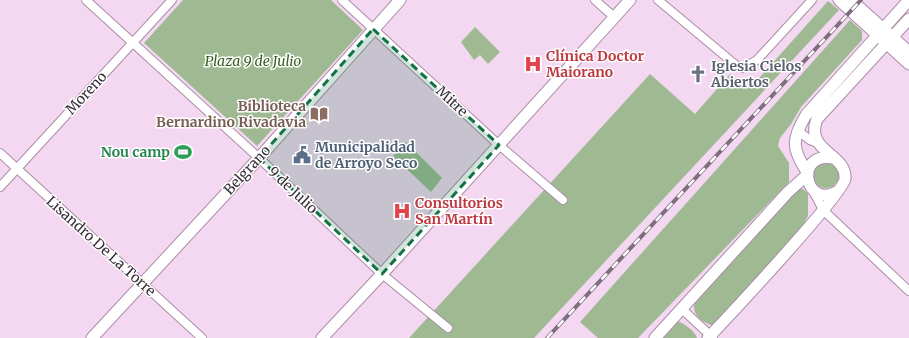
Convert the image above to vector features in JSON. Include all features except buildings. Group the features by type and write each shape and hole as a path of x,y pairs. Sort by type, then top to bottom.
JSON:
{"street":[{"name":"9 de Julio","path":"86,0 259,158 382,274 448,328"},
{"name":"Moreno","path":"0,187 172,0"},
{"name":"Mitre","path":"342,0 499,145 563,200"},
{"name":"Belgrano","path":"92,338 259,158 400,0"},
{"path":"594,0 614,17"},
{"path":"322,338 382,274 630,0"},
{"path":"658,0 736,66 743,68 749,66 757,60 812,0"},
{"path":"839,0 880,31"},
{"path":"851,0 889,40 909,64"},
{"path":"793,187 798,173 795,138 797,130 806,115 909,0"},
{"path":"682,309 710,337 823,210 838,191 844,183 844,173 838,162 814,137 813,128 817,118 909,19"},
{"path":"889,40 909,52"},
{"path":"797,130 810,140 821,145"},
{"name":"Lisandro De La Torre","path":"0,154 202,338"},
{"path":"796,156 807,174 808,184 823,210 909,291"},
{"path":"655,338 793,187 807,174 814,161 820,158 833,158"},
{"path":"811,188 818,194 827,195 838,191"}],"highlighted area":[{"path":"373,29 499,145 382,274 259,158"}],"green space":[{"name":"Plaza 9 de Julio","path":"183,0 331,0 363,30 257,146 144,43"},
{"path":"828,1 839,10 534,338 409,338 650,74 695,114 730,74 742,86 751,87"},
{"path":"850,20 862,31 862,40 801,107 791,124 780,138 778,146 789,163 789,182 638,338 598,338 580,322"},
{"path":"475,27 500,52 488,64 480,55 474,60 461,42"},
{"path":"406,142 442,178 431,192 393,156"},
{"path":"826,162 835,166 839,175 835,184 826,188 817,184 813,175 817,166"},
{"path":"797,189 803,189 808,194 808,216 802,227 717,323 711,325 700,319 695,313 695,301"},
{"path":"677,321 689,328 697,338 659,338"}],"railway":[{"path":"547,338 861,0"}],"place":[{"name":"Clínica Doctor Maiorano","path":"533,64"},
{"name":"Iglesia Cielos Abiertos","path":"698,74"},
{"name":"Biblioteca Bernardino Rivadavia","path":"319,114"},
{"name":"Nou camp","path":"183,152"},
{"name":"Municipalidad de Arroyo Seco","path":"302,155"},
{"name":"Consultorios San Martín","path":"402,211"}]}
